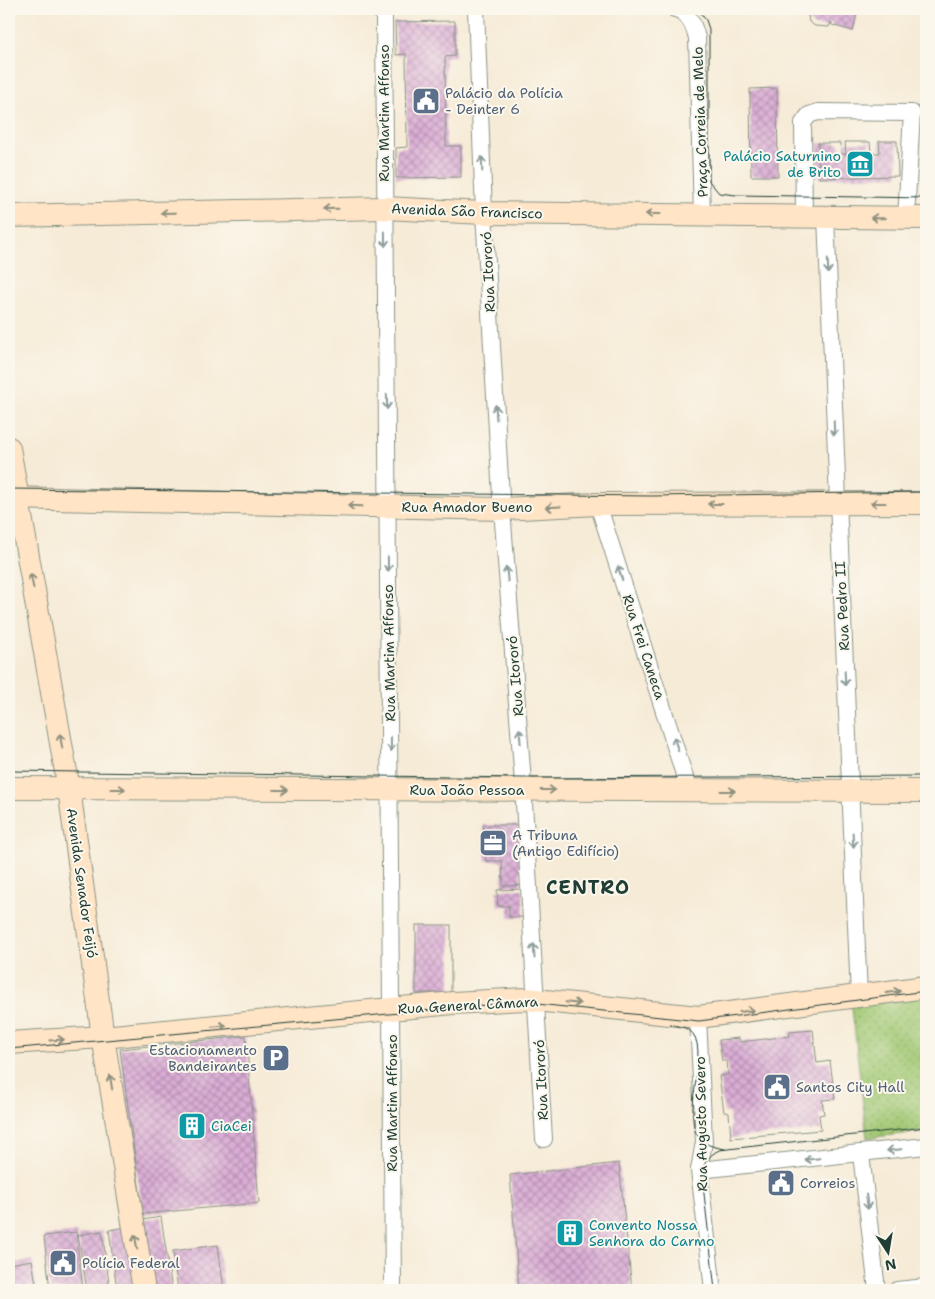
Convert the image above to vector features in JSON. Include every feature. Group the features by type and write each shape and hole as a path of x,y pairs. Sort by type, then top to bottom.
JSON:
{"street":[{"name":"Rua Itororó","path":"476,9 484,213 502,510 537,999 544,1139"},
{"name":"Praça Correia de Melo","path":"675,9 685,14 694,25 697,38 702,214"},
{"name":"Rua Martim Affonso","path":"384,11 391,790 393,1290"},
{"name":"Rua Pedro II","path":"859,996 837,503 815,217 803,124 809,115 818,112 912,113 916,218"},
{"name":"Avenida São Francisco","path":"9,216 385,208 484,213 702,214 916,218"},
{"name":"Avenida Senador Feijó","path":"9,448 11,484 42,630 70,789 104,1037 144,1290"},
{"name":"Rua Amador Bueno","path":"11,484 388,507 502,510 598,504 926,503"},
{"name":"Rua Frei Caneca","path":"598,504 689,790"},
{"name":"Rua João Pessoa","path":"9,788 926,791"},
{"name":"Rua General Câmara","path":"9,1043 104,1037 454,1003 537,999 698,1017 926,988"},
{"name":"Rua Augusto Severo","path":"698,1017 704,1142 699,1170 713,1290"},
{"path":"699,1170 926,1146"},
{"path":"861,1154 878,1290"},
{"path":"897,1290 926,1287"}],"green space":[{"path":"926,992 926,1131 867,1138 851,1000"}],"building":[{"path":"807,9 858,9 853,31 832,25 831,22 829,27 815,26 809,22"},
{"name":"Palácio da Polícia - Deinter 6","path":"455,21 455,56 445,57 446,146 461,146 461,177 396,178 396,148 407,147 406,54 396,55 395,22"},
{"path":"777,88 778,176 751,176 750,89"},
{"path":"879,141 897,141 898,176 819,178 818,143 840,143 841,154 846,154 845,142 870,142 871,153 880,153"},
{"path":"483,825 518,825 521,885 503,886 502,861 486,861"},
{"path":"523,889 524,917 509,917 509,906 498,906 497,890"},
{"path":"416,925 451,925 451,993 416,993"},
{"name":"Santos City Hall","path":"813,1030 817,1063 830,1061 835,1099 822,1100 824,1114 819,1115 821,1130 731,1138 729,1113 724,1112 719,1076 728,1075 727,1061 722,1061 719,1040 739,1038 740,1042 790,1036 789,1032"},
{"name":"CiaCei","path":"246,1036 259,1203 143,1214 120,1049"},
{"name":"Convento Nossa Senhora do Carmo","path":"619,1163 632,1290 519,1290 510,1175"},
{"path":"161,1217 172,1290 153,1290 142,1220"},
{"path":"127,1227 137,1290 117,1290 109,1230"},
{"path":"102,1231 110,1290 87,1290 78,1235"},
{"name":"Polícia Federal","path":"76,1232 83,1290 50,1290 44,1236"},
{"path":"218,1245 224,1290 178,1290 173,1251"},
{"path":"32,1260 37,1290 9,1290 9,1264"}],"tram line":[{"path":"697,9 706,20 709,29 709,181 719,193 736,195 926,198"},
{"path":"9,489 651,496 926,492"},
{"path":"9,771 523,778 926,776"},
{"path":"9,1049 497,1004 537,1004 699,1021 926,991"},
{"path":"670,1024 689,1030 696,1038 698,1051 693,1115 694,1129 700,1139 706,1143 725,1149"},
{"path":"715,1290 702,1176 705,1164 712,1155 719,1150 926,1127"}],"place":[{"name":"Palácio da Polícia - Deinter 6","path":"426,101"},
{"name":"Palácio Saturnino de Brito","path":"860,164"},
{"name":"A Tribuna (Antigo Edifício)","path":"493,843"},
{"name":"Estacionamento Bandeirantes","path":"276,1058"},
{"name":"Santos City Hall","path":"777,1087"},
{"name":"CiaCei","path":"192,1126"},
{"name":"Correios","path":"781,1183"},
{"name":"Convento Nossa Senhora do Carmo","path":"570,1233"},
{"name":"Polícia Federal","path":"63,1263"}],"district":[{"name":"CENTRO","path":"588,887"}]}
